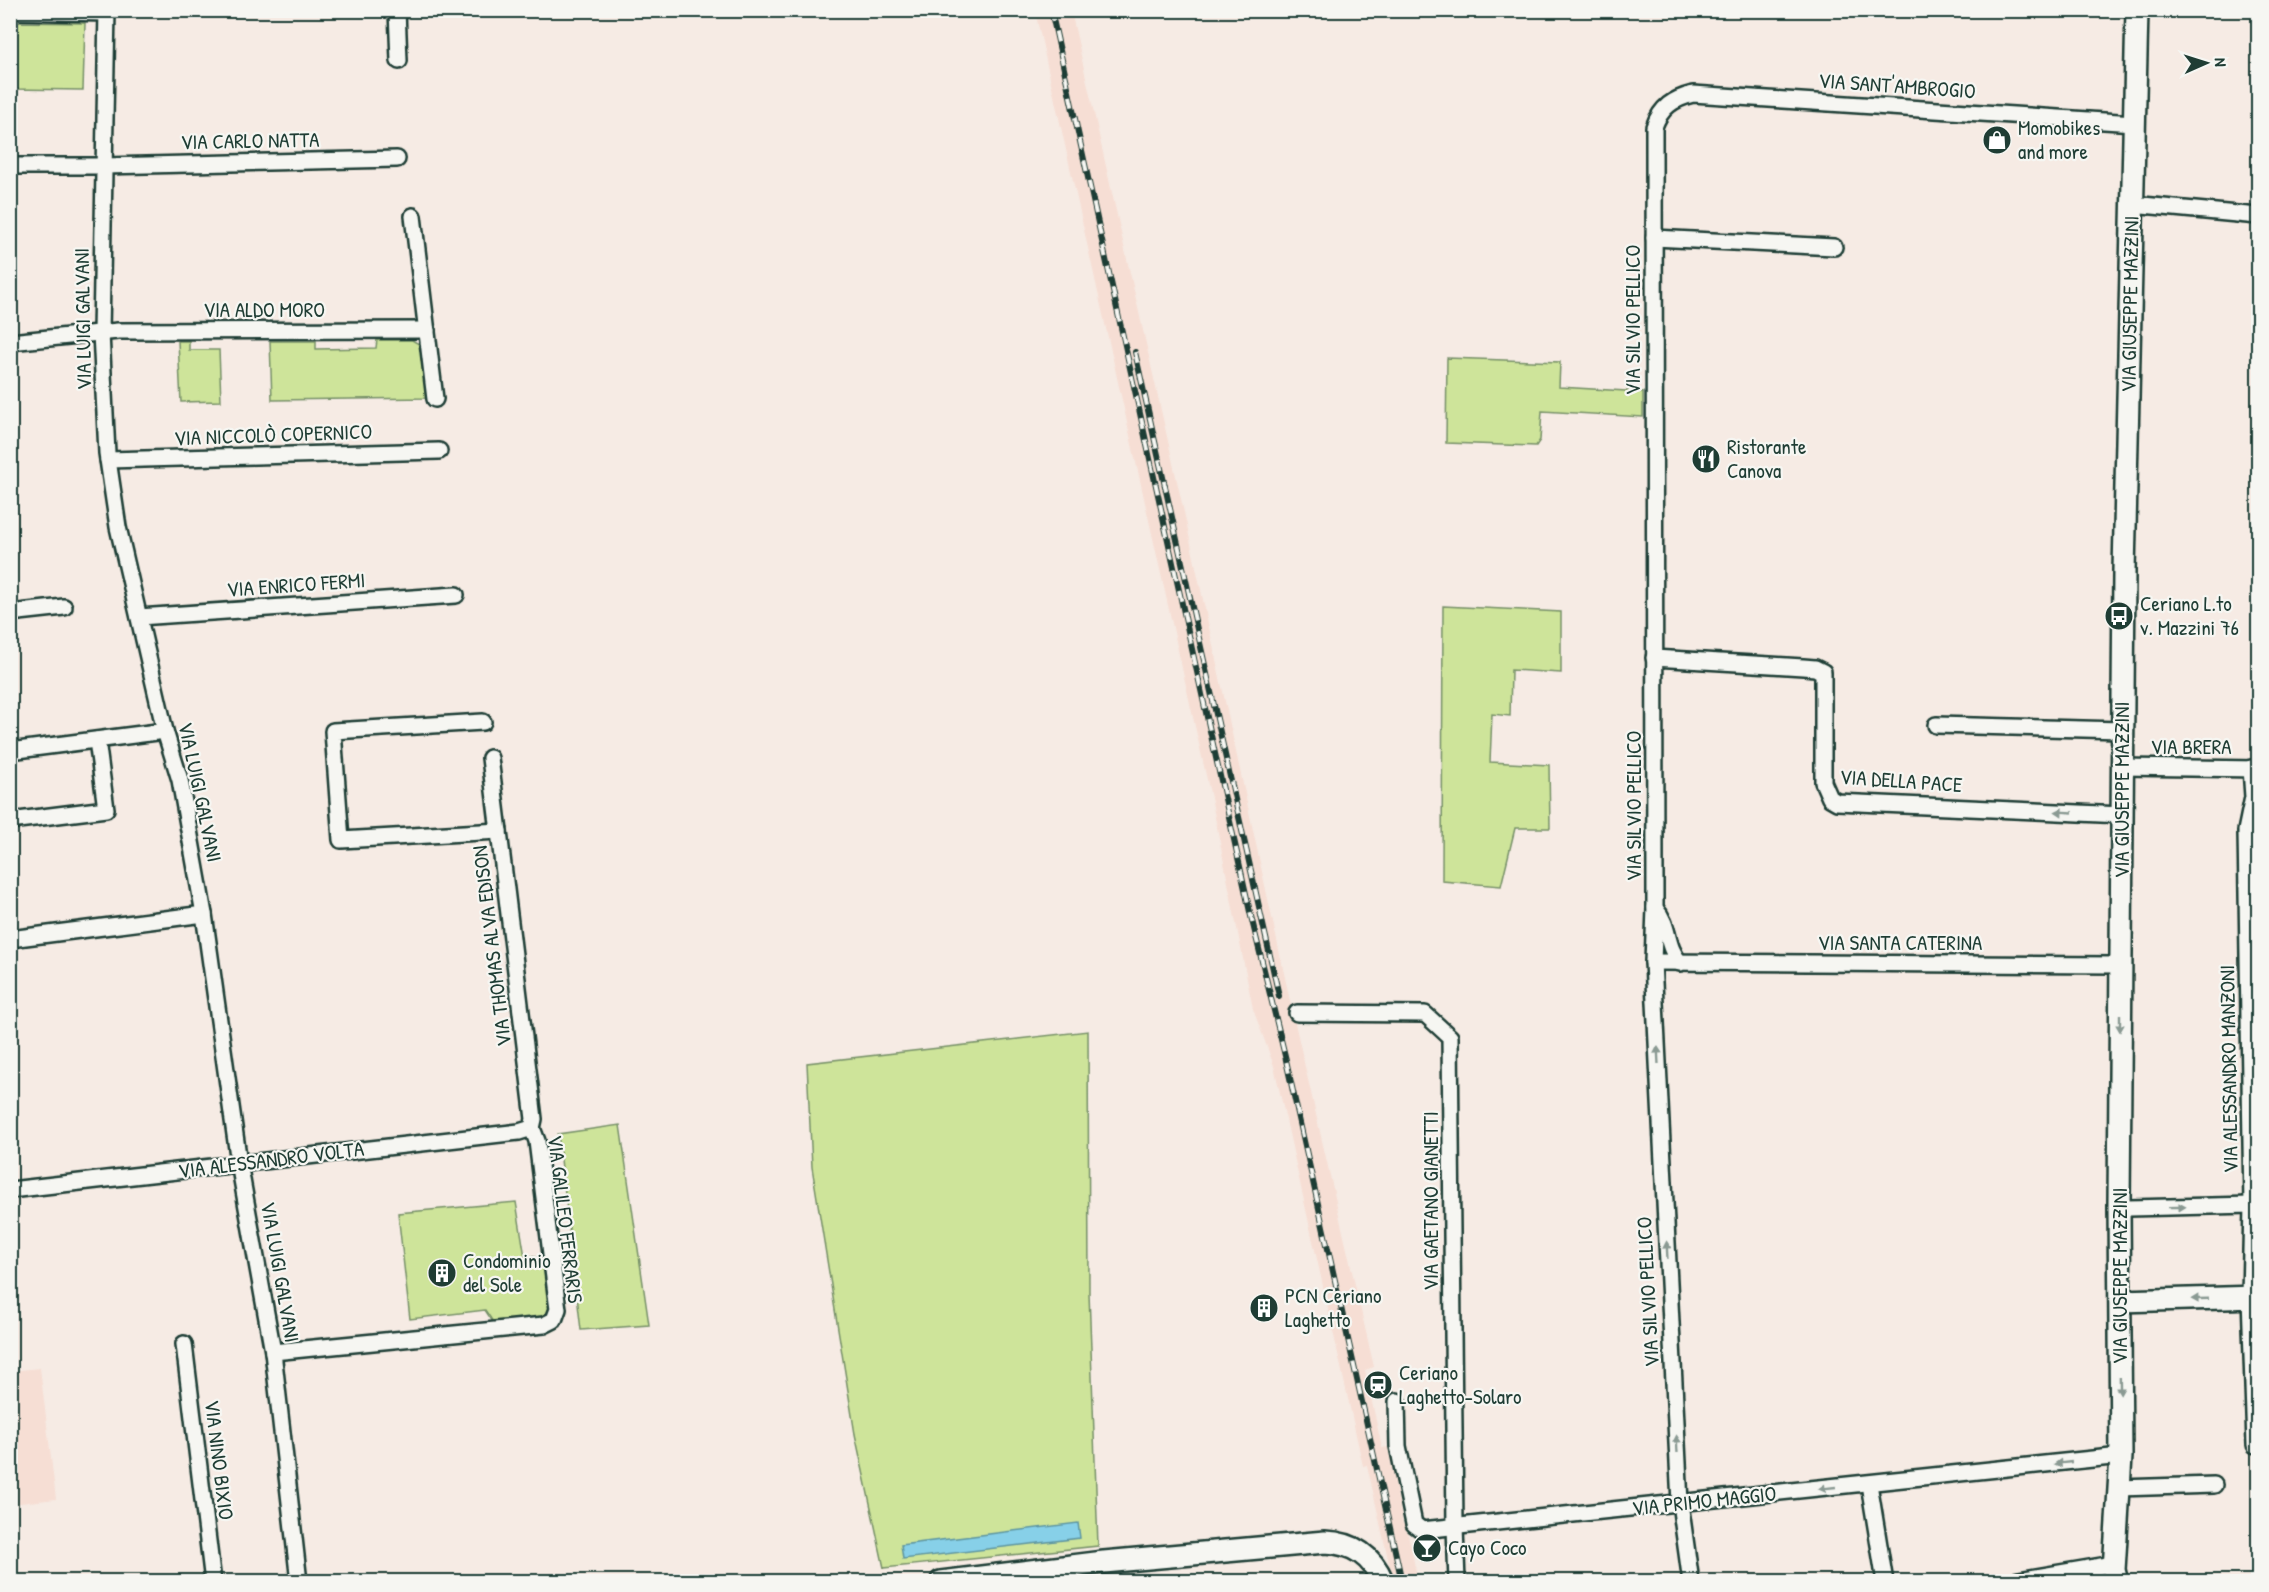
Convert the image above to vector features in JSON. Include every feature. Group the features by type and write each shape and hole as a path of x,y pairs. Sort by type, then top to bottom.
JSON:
{"street":[{"path":"397,10 399,61"},
{"name":"VIA GIUSEPPE MAZZINI","path":"2115,1576 2121,1456 2119,1206 2122,730 2137,10"},
{"path":"10,11 107,12"},
{"name":"VIA LUIGI GALVANI","path":"107,12 101,333 108,460 118,527 165,731 180,780 204,914 239,1163 273,1352 299,1581"},
{"name":"VIA SANT'AMBROGIO","path":"1662,110 1679,97 1706,94 2134,123"},
{"name":"VIA SILVIO PELLICO","path":"1662,110 1654,127 1655,908 1653,962 1680,1503 1691,1581"},
{"name":"VIA CARLO NATTA","path":"10,166 397,159"},
{"path":"2132,204 2259,216"},
{"path":"413,216 435,399"},
{"path":"1654,238 1834,247"},
{"name":"VIA ALDO MORO","path":"10,342 151,330 427,330"},
{"name":"VIA NICCOLÒ COPERNICO","path":"108,460 439,451"},
{"name":"VIA ENRICO FERMI","path":"139,617 456,595"},
{"path":"10,613 64,607"},
{"name":"VIA DELLA PACE","path":"1654,658 1815,668 1823,672 1825,680 1823,782 1830,798 1837,801 2122,815"},
{"path":"483,722 333,731 341,840 499,831"},
{"path":"1935,725 2122,730"},
{"path":"10,751 165,731"},
{"path":"10,821 106,809 97,740"},
{"name":"VIA THOMAS ALVA EDISON","path":"490,758 534,1119 532,1128"},
{"name":"VIA BRERA","path":"2122,767 2255,768"},
{"name":"VIA ALESSANDRO MANZONI","path":"2255,768 2253,797 2247,824 2254,1045 2252,1205 2255,1445"},
{"path":"2247,841 2259,822"},
{"path":"1655,908 1666,926 1672,953 1680,963"},
{"path":"10,939 204,914"},
{"name":"VIA SANTA CATERINA","path":"1653,962 2120,965"},
{"name":"VIA GAETANO GIANETTI","path":"1298,1013 1425,1014 1450,1037 1457,1581"},
{"name":"VIA ALESSANDRO VOLTA","path":"10,1190 519,1132 532,1128"},
{"name":"VIA GALILEO FERRARIS","path":"273,1352 544,1325 554,1320 558,1309 537,1141 532,1128"},
{"path":"2119,1206 2129,1208 2252,1205"},
{"path":"2120,1301 2254,1297"},
{"name":"VIA NINO BIXIO","path":"184,1344 213,1581"},
{"name":"VIA PRIMO MAGGIO","path":"1397,1401 1398,1446 1414,1524 1422,1530 2121,1456"},
{"path":"1869,1484 1885,1581"},
{"path":"2119,1488 2214,1485"},
{"path":"941,1581 1104,1562 1307,1543 1339,1543 1350,1546 1369,1559 1383,1581"},
{"path":"2007,1581 2107,1565 2115,1576"}],"shaded area":[{"path":"1035,11 1071,11 1184,512 1292,1010 1374,1367 1365,1370 1382,1448 1388,1447 1403,1524 1406,1524 1418,1581 1393,1581 1367,1465 1363,1466 1274,1066 1253,1009 1212,802"},
{"path":"40,1368 56,1499 11,1504 11,1371"}],"green space":[{"path":"11,22 85,23 83,90 11,89"},
{"path":"377,340 412,340 424,347 429,398 272,400 270,341 316,341 316,349 376,348"},
{"path":"178,341 189,341 189,350 219,350 221,401 181,402"},
{"path":"1447,358 1560,362 1559,387 1643,392 1643,417 1542,411 1540,440 1536,446 1446,443"},
{"path":"1443,606 1561,612 1561,673 1511,670 1510,716 1492,714 1490,762 1549,765 1550,828 1515,828 1501,886 1442,881"},
{"path":"1088,1031 1089,1293 1098,1546 884,1568 855,1434 812,1167 807,1063"},
{"path":"620,1125 649,1325 581,1330 558,1134"},
{"path":"516,1202 525,1257 533,1256 544,1261 550,1309 544,1316 493,1322 485,1310 410,1319 398,1213"}],"water":[{"path":"1078,1523 1080,1538 903,1559 901,1545"}],"railway":[{"path":"1051,10 1250,912 1286,1060 1402,1582"},
{"path":"1135,352 1279,996"}],"place":[{"name":"Momobikes and more","path":"1997,140"},
{"name":"Ristorante Canova","path":"1706,459"},
{"name":"Ceriano L.to v. Mazzini 76","path":"2119,616"},
{"name":"Condominio del Sole","path":"442,1273"},
{"name":"PCN Ceriano Laghetto","path":"1264,1308"},
{"name":"Ceriano Laghetto-Solaro","path":"1378,1385"},
{"name":"Cayo Coco","path":"1427,1548"}]}
